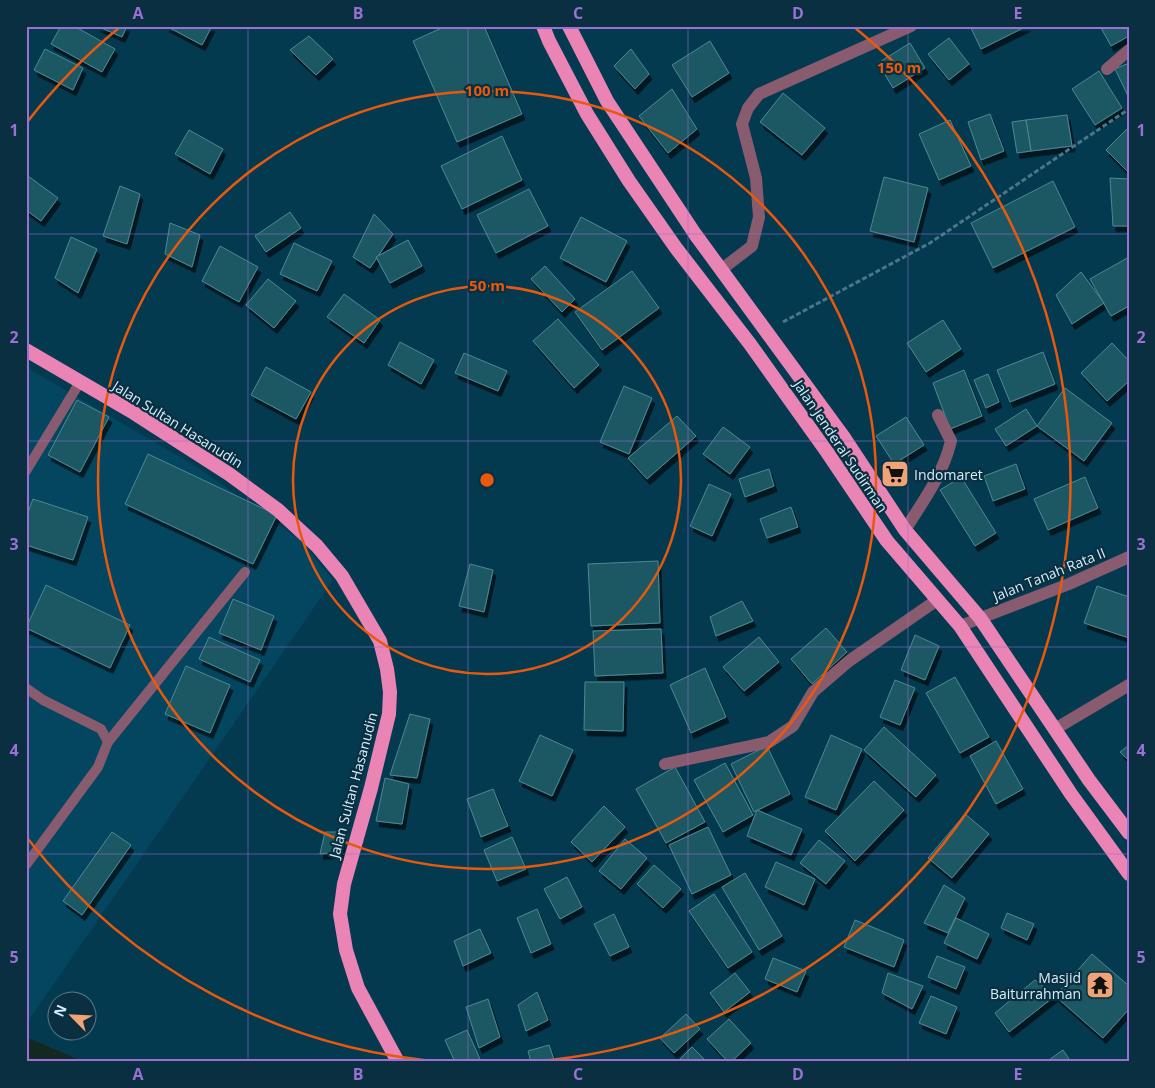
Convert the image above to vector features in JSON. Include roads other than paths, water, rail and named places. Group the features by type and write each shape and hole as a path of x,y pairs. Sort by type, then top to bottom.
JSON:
{"highway":[{"name":"Jalan Jenderal Sudirman","path":"543,26 587,114 628,181 750,344 827,452 887,541 960,626 1071,794 1129,874"},
{"name":"Jalan Jenderal Sudirman","path":"569,26 607,102 685,219 845,439 905,530 980,618 1089,780 1129,833"},
{"path":"702,282 722,268"},
{"name":"Jalan Sultan Hasanudin","path":"26,350 134,413 221,469 278,510 318,546 342,576 380,641 390,692 389,714 371,788 344,884 340,914 346,950 358,988 398,1062"}],"street":[{"path":"722,268 752,246 759,217 756,178 742,124 748,108 759,94 910,26"},
{"path":"1107,69 1129,50"},
{"path":"905,530 940,474 947,458 951,442 938,415"},
{"name":"Jalan Tanah Rata II","path":"960,626 1069,584 1129,557"},
{"path":"665,764 769,742 793,726 813,692 849,661 937,600"},
{"path":"1055,729 1129,684"}],"lane":[{"path":"26,471 80,382"},
{"path":"26,865 98,767 108,742 245,572"},
{"path":"26,688 43,700 101,729 108,742"}],"place":[{"name":"Indomaret","path":"895,474"},
{"name":"Masjid Baiturrahman","path":"1100,985"}]}
